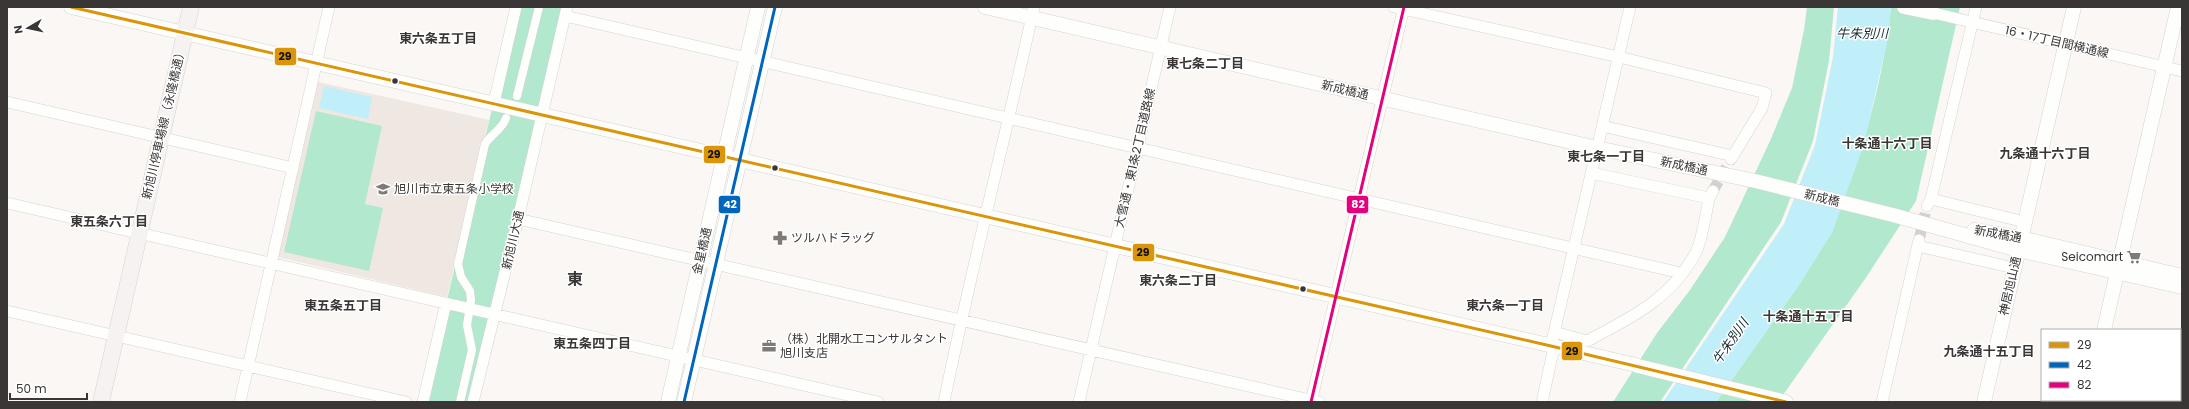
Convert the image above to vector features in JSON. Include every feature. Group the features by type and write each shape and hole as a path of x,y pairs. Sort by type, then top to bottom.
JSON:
{"main road":[{"name":"新旭川停車場線（永隆橋通）","path":"101,402 191,7"}],"street":[{"path":"71,7 94,10 316,63 986,217 1336,296 1553,342 1637,366 1786,402"},
{"path":"240,402 329,7"},
{"path":"494,103 516,7"},
{"path":"518,96 538,7"},
{"name":"金星橋通","path":"668,402 758,7"},
{"name":"金星橋通","path":"684,402 775,7"},
{"name":"新成橋通","path":"985,7 1033,13 1160,48 1597,148 1753,181"},
{"name":"大雪通・東1条2丁目道路線","path":"1079,402 1170,7"},
{"path":"1542,402 1553,342 1630,7"},
{"path":"1904,7 1933,13"},
{"path":"1976,7 1929,202 2025,222"},
{"name":"神居旭山通","path":"1984,402 2074,7"},
{"path":"2104,329 2178,7"},
{"path":"518,219 1314,401 1336,296 1383,99 1401,8 1618,57 1766,93 1762,108 1732,158 1602,126"},
{"path":"566,12 762,62 1681,273"},
{"name":"新旭川大通","path":"473,402 496,314 566,12"},
{"path":"944,402 960,321 986,217 1033,13"},
{"name":"16・17丁目間横通線","path":"1933,13 2182,71"},
{"path":"7,102 293,168"},
{"path":"460,402 472,350 467,325 472,300 470,292 461,277 458,264 485,144 489,138 504,125 506,118"},
{"path":"1553,342 1587,341 1638,313 1661,298 1696,254 1711,195 1591,173"},
{"name":"新成橋","path":"1753,181 1893,215"},
{"path":"7,203 878,402"},
{"name":"新成橋通","path":"1893,215 2119,267 2182,276"},
{"path":"1882,402 1918,243 2014,268"},
{"name":"新成橋通","path":"2119,267 2182,288"},
{"path":"423,402 446,303"},
{"path":"7,311 406,402"}],"shaded area":[{"name":"旭川市立東五条小学校","path":"318,82 489,120 447,297 278,257"}],"green space":[{"path":"516,7 567,7 475,402 423,402"},
{"path":"1807,7 1834,7 1829,61 1813,141 1781,222 1660,402 1613,402 1657,333 1690,290 1725,237 1770,141 1792,88 1804,30"},
{"path":"1891,7 1960,7 1916,201 1865,279 1778,402 1716,402 1801,282 1819,250 1834,217 1861,149 1871,114 1880,79"},
{"path":"316,111 382,126 365,204 383,208 369,271 284,252"}],"water":[{"name":"牛朱別川","path":"1838,7 1891,7 1888,38 1864,144 1832,233 1801,282 1716,402 1663,402 1784,224 1815,145 1833,57"},
{"path":"324,86 372,97 368,119 319,108"}],"tunnel":[{"path":"1713,191 1731,159"},
{"path":"1919,240 1927,206"}],"transit line":[{"name":"29","path":"71,7 1551,346 1786,402"},
{"name":"42","path":"684,402 775,7"},
{"name":"82","path":"1311,402 1404,7"}],"place":[{"name":"旭川市立東五条小学校","path":"383,189"},
{"name":"ツルハドラッグ","path":"780,238"},
{"name":"Seicomart","path":"2134,257"},
{"name":"（株）北開水工コンサルタント 旭川支店","path":"769,346"}],"district":[{"name":"東六条五丁目","path":"438,38"},
{"name":"東七条二丁目","path":"1205,63"},
{"name":"十条通十六丁目","path":"1887,143"},
{"name":"九条通十六丁目","path":"2045,153"},
{"name":"東七条一丁目","path":"1606,156"},
{"name":"東五条六丁目","path":"109,221"},
{"name":"東","path":"575,279"},
{"name":"東六条二丁目","path":"1178,280"},
{"name":"東五条五丁目","path":"343,305"},
{"name":"東六条一丁目","path":"1505,305"},
{"name":"十条通十五丁目","path":"1808,316"},
{"name":"東五条四丁目","path":"592,343"},
{"name":"九条通十五丁目","path":"1989,351"}]}
